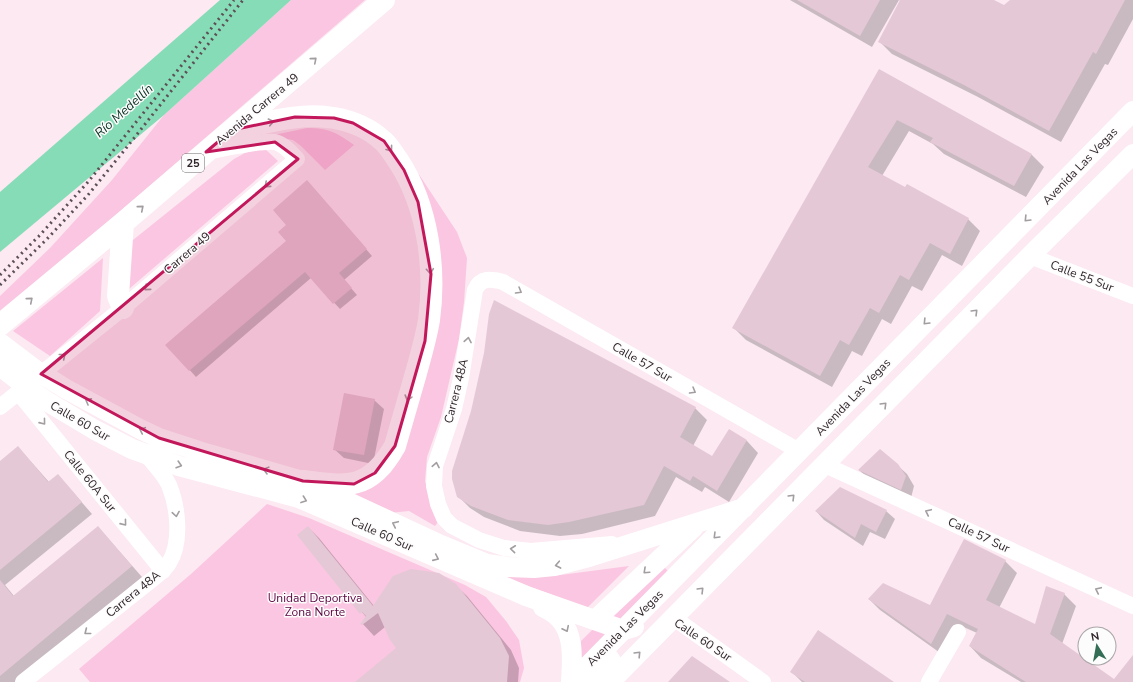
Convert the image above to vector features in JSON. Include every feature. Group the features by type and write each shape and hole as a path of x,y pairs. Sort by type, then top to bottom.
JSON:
{"highway":[{"name":"Avenida Carrera 49","path":"0,325 123,223 384,0"},
{"path":"232,130 295,117 334,118 353,123 368,130 384,141 404,170 412,186 423,220 428,244 431,274 429,320 425,340 395,446 386,461 374,473 354,484 326,484 303,481"},
{"path":"123,223 118,296 123,308"}],"main road":[{"name":"Avenida Las Vegas","path":"572,682 1133,111"},
{"path":"610,682 1030,256 1133,154"},
{"name":"Calle 60 Sur","path":"0,343 37,371 66,389 122,420 159,438 303,481 441,546 487,564 508,567 534,568 554,566 636,542 669,539 698,523 744,508"},
{"name":"Calle 60 Sur","path":"0,366 48,402 117,442 147,455 209,474 299,498 526,596 623,630 674,618"},
{"path":"669,539 674,578 674,618"},
{"path":"595,620 669,539"},
{"path":"526,596 561,619 571,645 572,682"},
{"path":"595,682 611,663 609,658 601,652"}],"street":[{"name":"Carrera 49","path":"0,407 123,308 297,159 284,146 275,142 264,142 206,152"},
{"name":"Calle 55 Sur","path":"1030,256 1133,296"},
{"name":"Calle 57 Sur","path":"483,281 491,279 503,282 800,451"},
{"name":"Carrera 48A","path":"438,504 434,486 435,466 454,409 461,378 475,290 478,284 483,281"},
{"name":"Calle 60A Sur","path":"18,392 163,571"},
{"name":"Carrera 48A","path":"23,682 163,571 169,563 177,540 177,520 174,500 168,484 147,455"},
{"name":"Calle 57 Sur","path":"825,465 1133,606"},
{"name":"Calle 60 Sur","path":"438,504 444,518 452,526 479,540 504,548 531,551 636,542"},
{"name":"Calle 60 Sur","path":"674,618 763,682"},
{"path":"929,682 958,632"}],"highlighted area":[{"path":"295,117 334,118 353,123 384,141 404,170 418,202 431,274 425,341 395,446 375,473 354,484 303,481 159,438 41,374 298,159 275,142 206,152 232,130"}],"green space":[{"path":"291,0 365,0 0,315 0,296 50,248 112,180 164,115"},
{"path":"307,128 327,130 343,137 354,145 325,170 293,140 269,136"},
{"path":"264,148 278,161 129,289 128,244 234,159 245,153"},
{"path":"418,173 457,232 467,258 464,302 459,339 441,417 427,457 425,481 430,500 441,518 435,526 409,511 389,513 347,491 374,484 391,472 402,451 426,371 429,210"},
{"path":"103,258 100,311 50,356 13,331"},
{"name":"Unidad Deportiva Zona Norte","path":"267,504 309,518 465,585 486,597 506,621 519,640 524,668 520,682 90,682 79,669 191,574"},
{"path":"660,563 672,575 581,665 581,641"},
{"path":"629,566 587,608 489,571 553,576"}],"water":[{"name":"Río Medellín","path":"220,0 291,0 164,115 0,252 0,192"}],"building":[{"path":"797,0 880,0 860,36"},
{"path":"900,0 994,0 1004,5 1010,0 1125,0 1096,54 1093,52 1049,131 964,85 878,42"},
{"path":"879,69 1032,154 1014,186 930,142 933,138 897,120 868,167 905,187 907,184 969,218 950,254 930,243 909,280 900,275 879,313 870,308 849,345 840,340 820,376 732,328"},
{"path":"307,180 367,249 339,273 352,288 333,304 305,272 189,371 165,345 286,241 278,232 286,225 273,210"},
{"path":"494,300 696,407 680,437 712,456 729,429 747,440 717,491 693,476 690,481 664,466 644,505 569,522 548,525 508,520 471,506 457,497 452,479 452,471 471,411 484,353 489,314"},
{"path":"344,393 375,399 364,455 333,450"},
{"path":"18,446 48,482 58,474 82,502 0,570 0,461"},
{"path":"880,449 898,464 906,476 901,490 858,470"},
{"path":"840,487 887,510 876,532 861,524 855,538 815,511"},
{"path":"98,526 132,566 0,676 0,580 13,596"},
{"path":"308,526 373,606 393,576 411,569 439,573 456,584 500,638 509,656 507,682 355,682 396,648 390,640 378,613 362,625 360,624 366,616 362,612 360,614 297,535"},
{"path":"964,539 1006,560 986,600 1035,624 1046,586 1065,593 1050,634 1077,653 1077,666 1096,666 1114,679 1133,655 1133,682 1026,682 969,646 978,629 947,614 931,644 868,599 883,583 930,605"},
{"path":"818,630 894,682 805,682 790,672"},
{"path":"692,656 730,682 668,682"}],"railway":[{"path":"0,275 39,236 88,182 234,0"},
{"path":"0,285 47,239 88,195 243,0"}]}
